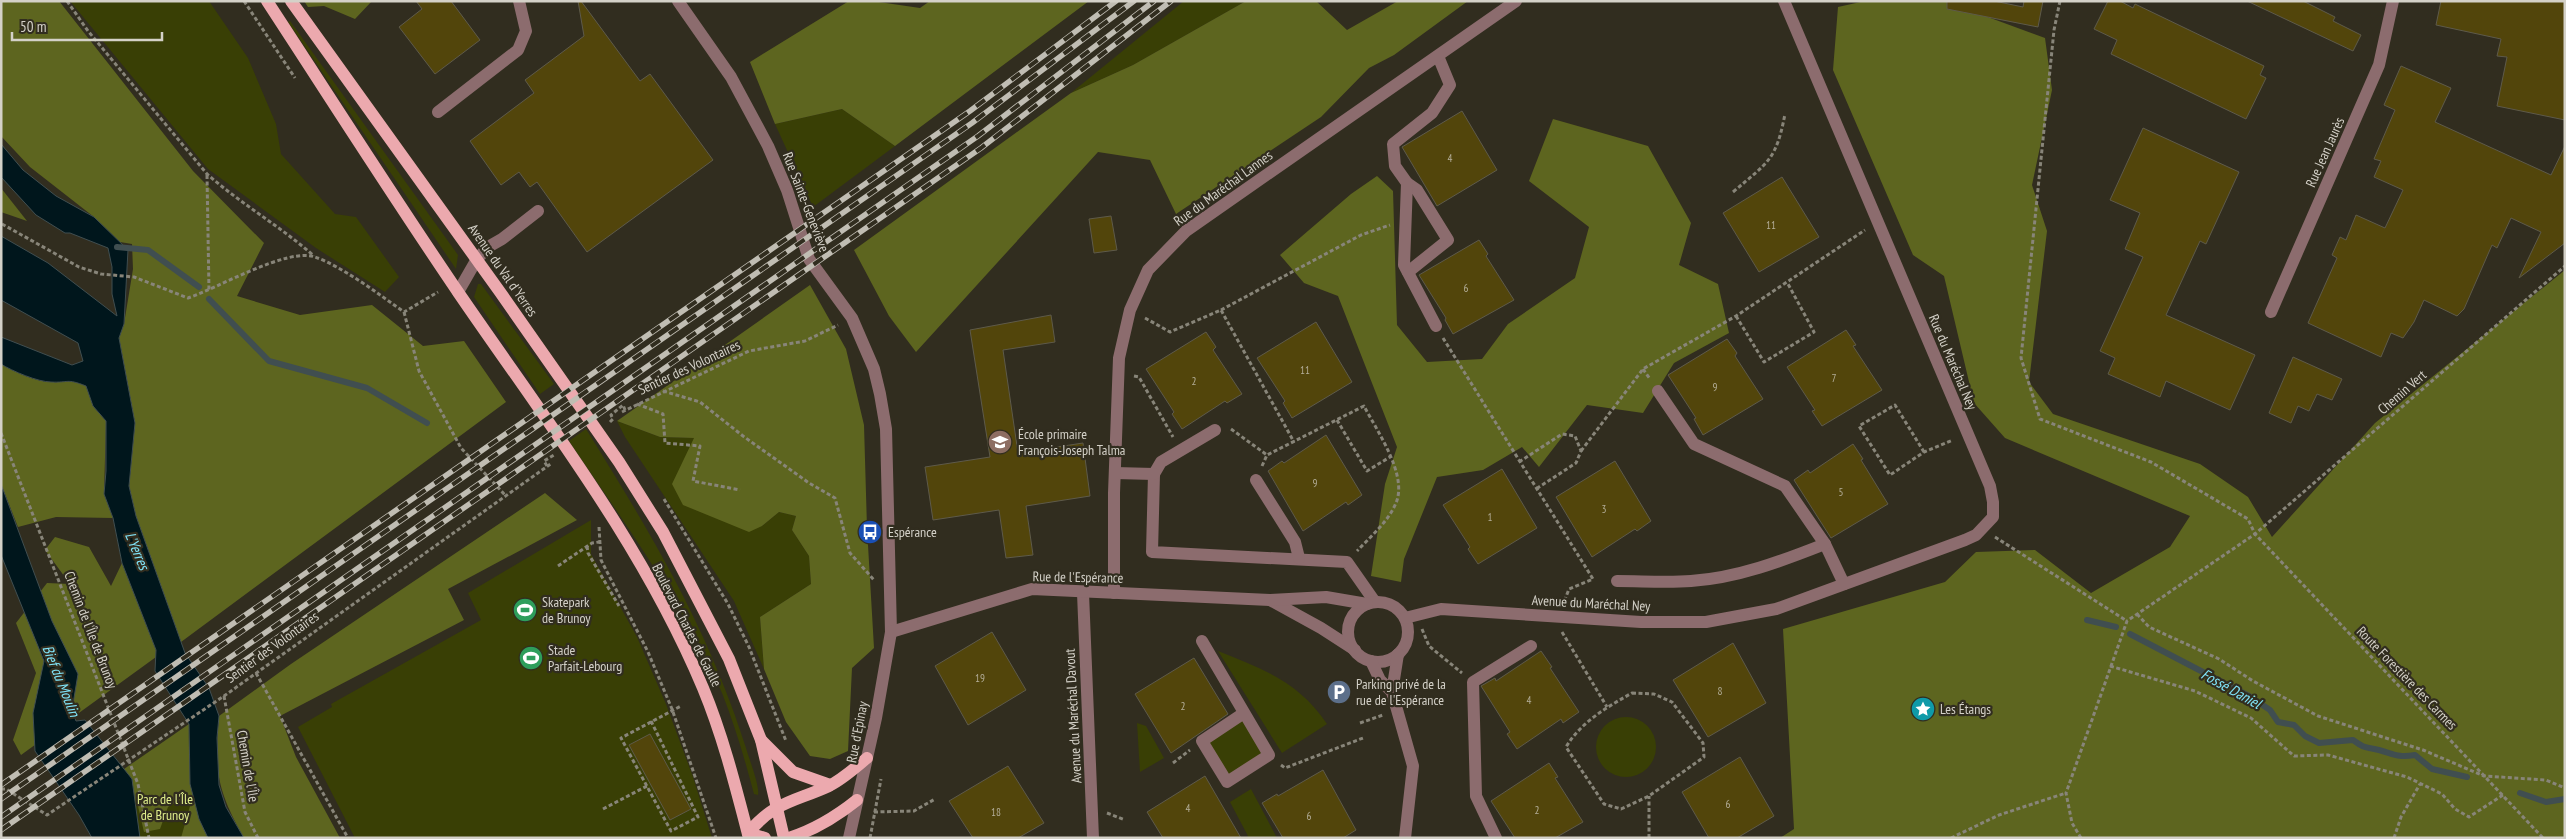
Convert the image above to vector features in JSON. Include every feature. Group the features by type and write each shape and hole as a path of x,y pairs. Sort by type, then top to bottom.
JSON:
{"main road":[{"path":"267,1 458,292"},
{"name":"Avenue du Val d'Yerres","path":"291,1 477,259 619,462 680,563"},
{"name":"Boulevard Charles de Gaulle","path":"458,292 596,491 628,542 682,643 704,689 722,739 748,835"},
{"name":"Boulevard Charles de Gaulle","path":"680,563 729,659 761,740 784,838"},
{"path":"761,740 792,772 830,785"},
{"path":"765,838 748,835 761,817 776,806 830,785 867,758"},
{"path":"789,838 803,834 839,815 858,800"}],"street":[{"path":"438,112 518,50 526,31 519,1"},
{"name":"Rue Sainte-Geneviève","path":"678,1 740,91 768,146 787,190 809,259 852,318 874,369 886,429 891,632"},
{"name":"Rue du Maréchal Lannes","path":"1114,593 1115,473 1119,358 1130,310 1148,270 1186,231 1516,1"},
{"name":"Rue du Maréchal Ney","path":"1784,1 1990,486 1993,502 1992,517 1983,529"},
{"name":"Rue Jean Jaurès","path":"2271,312 2379,65 2392,1"},
{"path":"1408,272 1448,240 1417,190 1407,184 1395,166 1393,144 1432,113 1450,85 1438,56"},
{"path":"1407,184 1404,265 1436,326"},
{"path":"458,292 477,259 488,247 502,239 538,211"},
{"path":"1658,391 1694,444 1785,486 1825,544 1844,584 1965,540 1983,529"},
{"path":"1215,430 1161,462 1154,474 1152,552 1299,558 1347,562 1371,603"},
{"path":"1115,473 1154,474"},
{"path":"1256,480 1295,542 1299,558"},
{"path":"1617,581 1692,581 1727,575 1778,563 1825,544"},
{"name":"Avenue du Maréchal Ney","path":"1405,618 1441,609 1641,622 1706,622 1776,609 1844,584"},
{"name":"Rue de l'Espérance","path":"891,632 1032,589 1083,593 1270,600 1326,598 1371,603"},
{"name":"Avenue du Maréchal Davout","path":"1083,593 1093,838"},
{"name":"Rue de l'Espérance","path":"1270,600 1321,628 1355,650"},
{"path":"1370,661 1390,660 1398,654 1408,637 1405,618 1392,606 1371,603 1359,609 1350,624 1349,633 1355,650 1370,661 1380,680 1392,692 1398,710 1413,766 1406,838"},
{"name":"Rue d'Epinay","path":"849,838 867,758 891,632"},
{"path":"1202,641 1269,755 1227,782 1202,741 1244,713"},
{"path":"1496,838 1476,796 1473,682 1531,646"},
{"path":"1392,692 1398,654"}],"path":[{"path":"67,1 106,54 207,174 226,191 294,238 314,256 371,288 404,312 411,345 424,380 461,448 504,495"},
{"name":"Route Forestière des Carmes","path":"2060,1 2054,30 2021,358 2040,418 2151,462 2248,519 2255,534 2543,838"},
{"path":"1733,192 1769,161 1780,143 1785,114"},
{"path":"207,174 209,291"},
{"path":"1130,310 1170,332 1221,310 1360,234 1406,220"},
{"path":"1536,489 1576,463 1581,450 1643,369 1736,316 1878,221"},
{"path":"2,224 79,267 102,274 127,276 188,298 286,258 314,256"},
{"name":"Chemin Vert","path":"2127,621 2255,534 2565,266"},
{"path":"1736,316 1764,362 1814,332 1786,282"},
{"path":"404,312 440,290"},
{"path":"1221,310 1294,442"},
{"name":"Sentier des Volontaires","path":"610,422 613,419 610,415 623,405 624,411 749,351 805,341 852,318"},
{"path":"1436,326 1593,580 1569,589 1559,616 1562,636 1607,707"},
{"path":"1118,373 1139,378 1180,451"},
{"path":"663,391 700,402 742,436 809,483 835,498 850,553 875,581 890,581"},
{"path":"636,404 663,414 665,443 700,446 693,481 740,490"},
{"path":"1924,452 1895,405 1858,426 1890,475 1924,452 1968,434"},
{"path":"1256,480 1267,455 1364,406 1399,474 1397,501 1384,523 1347,562"},
{"path":"1336,420 1367,471 1390,457"},
{"path":"1215,430 1231,428 1267,455"},
{"name":"Chemin de l'Île de Brunoy","path":"1,433 138,784 149,838"},
{"path":"1519,462 1562,434 1574,436 1581,450"},
{"path":"547,466 544,461 554,456"},
{"name":"Sentier des Volontaires","path":"1,789 6,789 47,815 178,724 224,696 504,495 552,463"},
{"path":"1983,529 2127,621 2120,636 2066,793 2072,823 2081,838"},
{"path":"558,566 587,546 600,542 601,560 648,652 672,709 716,838"},
{"path":"587,546 588,553 619,606"},
{"path":"2137,614 2149,627 2219,659 2253,681 2318,716 2423,750 2484,776 2546,780 2565,788"},
{"path":"1429,646 1473,682"},
{"path":"2110,666 2195,691 2251,718 2294,756 2328,755 2407,777 2442,794 2455,809 2469,817 2503,795"},
{"path":"256,673 348,838"},
{"path":"1632,693 1654,694 1672,702 1704,744 1704,757 1650,796 1621,809 1604,804 1566,747 1574,733 1607,707 1632,693"},
{"name":"Chemin de l'Île","path":"224,696 245,812 258,838"},
{"path":"651,721 698,817 671,830 621,738 672,709 680,706"},
{"path":"1360,723 1398,710"},
{"path":"1269,755 1285,768 1363,738"},
{"path":"870,838 883,769"},
{"path":"2394,838 2401,817 2420,784"},
{"path":"603,809 647,786"},
{"path":"1951,838 2000,815 2066,793"},
{"path":"1649,838 1650,796"},
{"path":"883,812 914,811 935,799"}],"green space":[{"path":"1,1 59,1 193,171 264,243 237,296 300,315 372,305 423,346 464,341 506,402 181,642 136,516 129,486 135,423 119,338 124,324 133,269 132,244 120,242 94,217 30,167 1,136"},
{"path":"70,1 209,1 248,58 276,124 281,154 335,214 356,217 399,277 385,292 316,248 208,169"},
{"path":"304,1 372,1 355,19 324,6 308,7"},
{"path":"849,1 872,1 920,8 930,1 1089,1 895,146 842,109 775,124 750,62"},
{"path":"1184,1 1246,1 1133,65 1071,93"},
{"path":"1246,1 1316,1 1347,30 1398,1 1468,1 1394,55 1369,68 1321,117 1176,214 1150,160 1098,152 916,352 889,316 854,250 1071,93 1133,65"},
{"path":"1865,1 1947,2 2045,38 2052,90 2032,185 2047,231 2029,382 2053,414 2200,464 2248,497 2272,537 2375,423 2565,270 2565,838 1780,838 1794,829 1783,629 1945,582 1976,552 2035,550 2091,593 2170,547 2190,516 2005,438 1974,403 1944,276 1913,255 1833,70 1838,7"},
{"path":"290,21 458,255 456,269 288,22"},
{"path":"842,109 895,146 813,207 775,124"},
{"path":"1553,119 1648,146 1691,223 1679,265 1718,284 1729,333 1674,363 1643,413 1587,405 1539,467 1522,447 1483,470 1437,477 1404,559 1401,582 1371,576 1385,484 1397,447 1338,296 1304,283 1280,255 1351,194 1377,176 1393,191 1397,325 1427,362 1482,359 1508,324 1575,278 1589,227 1529,181"},
{"path":"1,188 27,221 1,212"},
{"path":"478,284 481,284 554,384 540,394 474,297"},
{"path":"810,285 846,349 864,425 867,528 874,648 852,668 848,751 830,759 810,756 786,722 764,669 760,617 811,584 809,556 792,530 796,516 779,512 762,526 749,532 683,505 672,484 694,438 660,437 617,421"},
{"path":"1,364 18,373 39,380 51,382 71,381 86,386 93,406 106,421 104,494 113,518 56,517 18,527 1,484"},
{"path":"617,421 660,437 695,438 685,461 762,526 779,512 796,516 792,530 809,556 811,584 760,617 764,669 734,601 625,437"},
{"path":"586,429 656,545 696,622 731,704 754,772 758,795 754,794 740,743 722,693 689,627 631,533 569,441"},
{"path":"545,493 577,520 448,589 464,620 280,716 296,757 340,838 244,838 228,806 220,780 217,752 219,716 291,664"},
{"name":"Stade Parfait-Lebourg","path":"591,520 591,554 637,637 666,704 693,777 712,838 355,838 298,727 332,707 331,704 481,620 468,593"},
{"path":"55,537 89,547 111,586 122,563 156,650 156,657 21,755 13,740 36,673 16,623 47,583 70,584 45,550"},
{"path":"1218,651 1265,671 1292,687 1304,697 1327,724 1282,753"},
{"path":"1626,717 1642,722 1647,726 1651,731 1656,747 1651,763 1647,768 1642,772 1626,777 1610,772 1605,768 1601,763 1596,747 1601,731 1605,726 1610,722"},
{"path":"1243,718 1264,754 1228,777 1207,742"},
{"path":"1137,723 1146,726 1164,758 1140,772"},
{"name":"Parc de l'Île de Brunoy","path":"189,724 199,819 208,838 138,838 132,779"},
{"name":"Parc de l'Île de Brunoy","path":"189,724 189,753 194,797 208,838 181,838 190,806 184,798 168,807 160,829 144,832 138,806 115,788 124,769"},
{"path":"1251,789 1277,838 1246,838 1248,836 1230,802"}],"water":[{"name":"L'Yerres","path":"1,144 23,170 56,196 94,217 128,250 124,324 119,338 135,423 129,486 136,516 185,653 209,688 219,716 217,738 219,785 226,807 244,838 208,838 199,819 190,784 189,724 155,671 156,650 122,563 113,518 104,494 106,421 93,406 86,386 71,381 51,382 39,380 18,373 1,364 1,337 72,365 83,361 78,343 1,300 1,236 48,263 117,316 112,294 112,267 108,248 70,233 65,233 36,215 1,177"},
{"name":"Bief du Moulin","path":"1,484 52,621 78,674 72,710 76,721 85,720 132,779 140,838 92,838 79,815 35,751 33,713 44,661 1,555"}],"building":[{"path":"416,1 451,1 480,40 435,74 399,27 422,9"},
{"path":"578,1 581,1 640,81 650,74 713,160 587,252 537,182 530,187 519,172 501,185 470,141 534,93 525,80 584,36"},
{"path":"1947,1 1994,1 2023,7 2024,1 2043,1 2038,27 1947,9"},
{"path":"2108,1 2120,1 2133,8 2135,4 2264,66 2260,75 2266,78 2246,119 2111,54 2117,40 2094,29"},
{"path":"2247,1 2303,1 2335,17 2333,21 2361,35 2353,51"},
{"path":"2441,1 2565,1 2565,120 2497,106 2507,57 2497,56 2501,39 2436,25"},
{"path":"2401,66 2451,88 2435,122 2551,175 2565,146 2565,243 2519,278 2541,232 2511,218 2497,248 2492,245 2464,309 2457,316 2424,300 2414,322 2403,338 2391,333 2381,357 2308,323 2337,258 2332,255 2340,237 2346,240 2356,215 2385,228 2403,190 2374,177 2381,161 2374,159 2395,110 2384,105"},
{"path":"1462,111 1497,170 1437,206 1402,147"},
{"path":"2143,128 2239,172 2206,244 2200,241 2166,315 2255,355 2230,410 2166,381 2160,397 2108,374 2115,358 2100,351 2143,257 2125,249 2140,213 2110,200"},
{"path":"1782,177 1819,237 1759,272 1723,213"},
{"path":"1111,216 1117,250 1094,253 1089,219"},
{"path":"1479,240 1488,254 1486,256 1514,300 1453,334 1445,320 1446,318 1419,275"},
{"path":"1051,315 1055,342 1003,350 1018,453 1083,443 1090,496 1026,506 1033,555 1006,558 999,510 933,520 925,467 990,457 970,330"},
{"path":"1316,322 1352,382 1292,418 1283,403 1285,401 1257,358"},
{"path":"1846,330 1856,345 1853,346 1882,390 1822,426 1812,411 1815,410 1787,367"},
{"path":"1206,332 1216,347 1213,350 1242,394 1227,403 1225,401 1182,429 1172,414 1174,412 1146,369"},
{"path":"1727,339 1737,353 1735,356 1763,399 1703,435 1694,419 1696,418 1668,375"},
{"path":"2293,357 2342,379 2332,400 2317,394 2309,411 2298,406 2291,423 2269,413"},
{"path":"1326,435 1362,495 1348,505 1346,502 1303,531 1268,471 1282,461 1284,463"},
{"path":"1853,444 1888,504 1831,538 1794,480 1808,470 1810,473"},
{"path":"1615,461 1651,521 1637,531 1635,529 1592,557 1556,497"},
{"path":"1502,469 1537,528 1478,564 1468,549 1470,547 1443,505"},
{"path":"992,632 1026,690 968,725 935,666"},
{"path":"1733,643 1766,703 1708,737 1673,680"},
{"path":"1541,651 1579,712 1563,723 1561,719 1517,749 1507,734 1510,732 1481,686 1495,678 1496,681"},
{"path":"1194,658 1228,714 1171,753 1135,694"},
{"path":"650,734 691,809 670,820 629,745"},
{"path":"1740,757 1774,816 1737,838 1709,838 1682,792"},
{"path":"1549,763 1558,777 1555,778 1583,822 1555,838 1515,838 1491,801"},
{"path":"1008,766 1044,823 1018,838 973,838 949,801"},
{"path":"1323,770 1356,830 1343,838 1283,838 1262,803"},
{"path":"1205,776 1241,838 1163,838 1147,812"}],"waterway":[{"path":"117,247 148,250 199,287"},
{"path":"209,299 269,361 367,388 427,423"},
{"name":"Fossé Daniel","path":"2087,620 2116,627"},
{"name":"Fossé Daniel","path":"2130,634 2249,696 2270,710 2278,722 2294,725 2305,736 2319,743 2353,740 2363,747 2396,755 2415,755 2432,769 2467,777"},
{"name":"Fossé Daniel","path":"2520,793 2546,802 2565,799"}],"railway":[{"path":"1,785 970,111 1116,1"},
{"path":"1,799 972,123 1134,1"},
{"path":"1,817 978,136 1154,1"},
{"path":"1,830 981,148 1171,1"}],"place":[{"name":"École primaire François-Joseph Talma","path":"1000,442"},
{"name":"Espérance","path":"870,532"},
{"name":"Skatepark de Brunoy","path":"525,610"},
{"name":"Stade Parfait-Lebourg","path":"531,658"},
{"name":"Parking privé de la rue de l'Espérance","path":"1339,692"},
{"name":"Les Étangs","path":"1923,709"}]}
